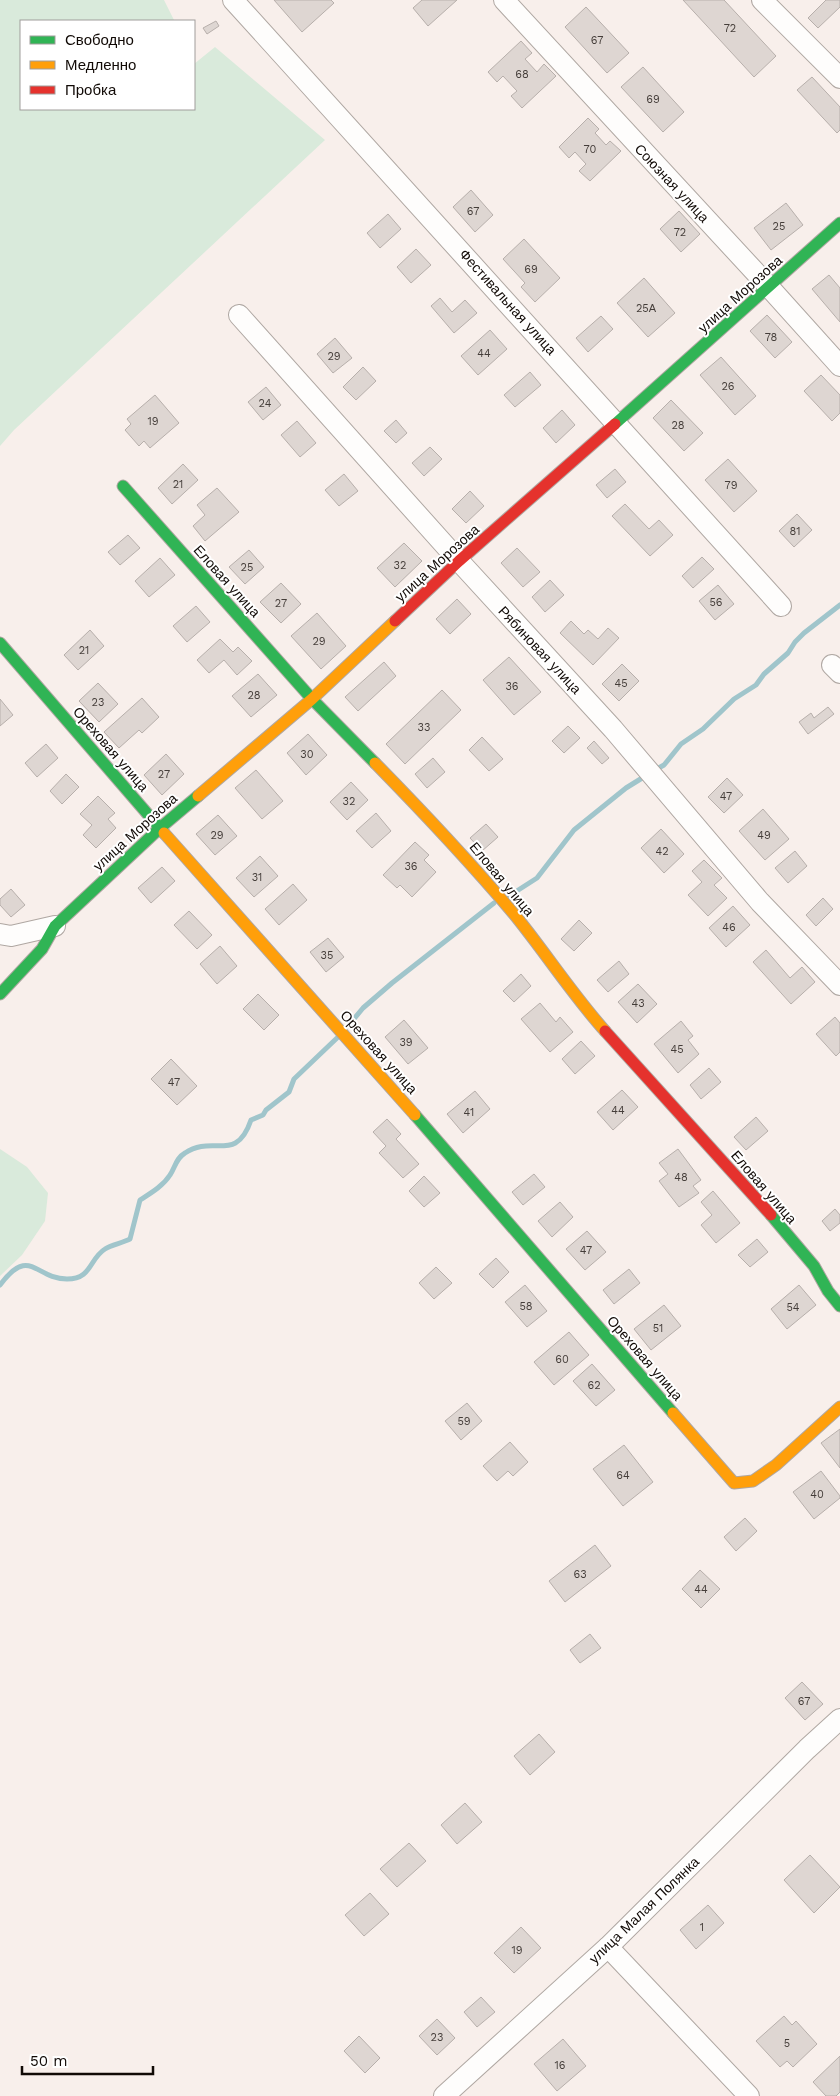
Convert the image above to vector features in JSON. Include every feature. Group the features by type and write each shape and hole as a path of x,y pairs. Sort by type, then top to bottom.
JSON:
{"street":[{"name":"Фестивальная улица","path":"233,0 781,606"},
{"name":"Союзная улица","path":"504,0 840,366"},
{"path":"762,0 840,78"},
{"name":"улица Морозова","path":"0,994 42,949 55,926 160,828 312,699 459,561 617,423 840,223"},
{"name":"Рябиновая улица","path":"239,315 459,561 613,729 760,902 840,985"},
{"name":"Еловая улица","path":"123,486 312,699 450,840 510,910 586,1010 750,1190 814,1266 828,1291 840,1306"},
{"name":"Ореховая улица","path":"0,643 734,1483 753,1481 776,1465 840,1407"},
{"path":"0,934 12,936 55,926"},
{"name":"улица Малая Полянка","path":"444,2096 608,1947 806,1749 840,1719"},
{"path":"608,1947 750,2096"}],"green space":[{"path":"0,0 164,0 174,20 20,20 20,110 195,110 195,63 215,47 325,140 14,430 0,446"},
{"path":"0,1149 27,1167 48,1193 45,1221 22,1255 0,1276"}],"building":[{"path":"274,0 331,0 334,3 302,32"},
{"path":"422,0 457,0 428,26 413,8"},
{"path":"683,0 724,0 776,56 754,77"},
{"path":"826,0 840,0 840,7 818,28 808,18"},
{"path":"586,7 629,53 607,73 565,27"},
{"path":"216,21 219,26 207,34 203,28"},
{"path":"521,41 532,53 525,59 537,72 544,64 556,76 522,108 511,96 517,91 503,76 497,82 488,72"},
{"path":"643,67 684,112 663,132 621,87"},
{"path":"812,77 840,107 840,130 837,133 797,90"},
{"path":"588,118 599,129 595,133 606,145 610,141 621,151 590,181 579,171 586,164 575,152 569,158 559,147"},
{"path":"471,190 493,215 475,232 453,207"},
{"path":"786,203 803,225 771,250 754,228"},
{"path":"679,211 700,234 681,252 660,229"},
{"path":"388,214 401,229 380,248 367,233"},
{"path":"524,239 560,278 535,302 521,287 525,283 503,259"},
{"path":"416,249 431,265 411,283 397,267"},
{"path":"829,275 840,288 840,322 812,289"},
{"path":"644,278 675,313 648,337 617,303"},
{"path":"440,298 452,312 465,300 477,313 454,333 431,306"},
{"path":"767,315 792,342 775,358 750,331"},
{"path":"601,316 613,329 588,352 576,338"},
{"path":"490,330 507,349 478,375 461,356"},
{"path":"335,338 352,358 333,373 317,354"},
{"path":"721,357 756,396 735,415 700,375"},
{"path":"363,367 376,381 356,400 343,387"},
{"path":"530,372 541,385 515,407 504,395"},
{"path":"821,375 840,395 840,413 832,421 804,391"},
{"path":"266,387 281,405 263,420 248,402"},
{"path":"155,395 179,423 150,448 144,441 139,446 125,430 131,424 127,419"},
{"path":"671,400 703,433 684,451 653,418"},
{"path":"562,410 575,425 556,443 543,428"},
{"path":"396,420 407,433 396,443 384,431"},
{"path":"297,421 316,443 300,457 281,435"},
{"path":"430,447 442,459 424,476 412,463"},
{"path":"728,459 757,491 734,512 705,480"},
{"path":"183,464 198,480 172,504 158,488"},
{"path":"615,469 626,482 607,498 596,485"},
{"path":"344,474 358,491 339,506 325,490"},
{"path":"217,488 239,512 205,541 193,526 205,515 197,505"},
{"path":"470,491 484,506 466,523 452,509"},
{"path":"625,504 649,529 659,520 673,535 650,556 612,516"},
{"path":"797,514 812,530 794,547 779,531"},
{"path":"128,535 140,548 120,565 108,552"},
{"path":"404,543 422,561 395,587 377,568"},
{"path":"517,548 540,572 523,587 501,563"},
{"path":"249,550 264,567 245,584 229,567"},
{"path":"702,557 714,569 693,588 682,576"},
{"path":"160,558 175,575 149,597 135,581"},
{"path":"550,580 564,595 545,612 532,597"},
{"path":"281,583 301,604 281,623 260,602"},
{"path":"718,585 734,604 715,620 699,601"},
{"path":"457,599 471,614 450,634 436,619"},
{"path":"196,606 210,622 187,642 173,626"},
{"path":"317,613 346,646 321,669 291,636"},
{"path":"571,621 584,634 588,630 598,639 608,628 619,638 593,665 560,633"},
{"path":"90,630 104,646 78,670 64,655"},
{"path":"220,639 233,652 238,647 252,661 237,675 224,660 209,673 197,660"},
{"path":"509,657 541,692 514,715 483,680"},
{"path":"384,662 396,676 358,711 345,697"},
{"path":"622,664 639,681 619,701 602,684"},
{"path":"258,674 277,695 251,717 232,696"},
{"path":"98,683 118,704 99,722 79,701"},
{"path":"442,690 461,710 405,764 386,744"},
{"path":"142,698 159,717 142,733 139,730 119,748 104,732"},
{"path":"0,699 13,715 0,726"},
{"path":"828,707 834,714 808,734 799,722 811,713 814,718"},
{"path":"568,726 580,738 564,753 552,741"},
{"path":"308,734 327,755 306,775 287,753"},
{"path":"482,737 503,759 489,771 469,750"},
{"path":"594,741 609,758 602,764 587,748"},
{"path":"46,744 58,758 37,777 25,763"},
{"path":"166,754 184,774 162,795 144,775"},
{"path":"433,758 445,772 427,788 415,774"},
{"path":"256,770 283,801 262,819 235,788"},
{"path":"66,774 79,787 62,804 50,791"},
{"path":"727,778 743,795 724,813 708,797"},
{"path":"351,782 368,800 347,820 330,802"},
{"path":"98,796 115,813 108,819 116,828 96,848 83,835 92,825 80,814"},
{"path":"763,809 789,839 765,860 739,831"},
{"path":"376,813 391,831 372,848 356,831"},
{"path":"218,815 237,836 215,855 196,834"},
{"path":"486,824 498,837 482,851 470,838"},
{"path":"661,829 684,854 664,873 641,848"},
{"path":"415,842 429,855 424,860 436,872 412,897 400,885 397,888 383,875"},
{"path":"795,851 807,866 788,883 775,868"},
{"path":"260,856 278,876 254,897 236,878"},
{"path":"704,860 722,878 714,885 727,898 708,916 688,895 702,882 692,871"},
{"path":"162,867 175,881 151,903 138,888"},
{"path":"293,884 307,900 279,925 265,909"},
{"path":"11,889 25,905 11,917 0,905 0,899"},
{"path":"823,898 833,909 816,926 806,915"},
{"path":"733,906 750,925 726,947 709,928"},
{"path":"189,911 212,935 197,949 174,925"},
{"path":"579,920 592,933 574,951 561,939"},
{"path":"328,938 344,957 326,972 310,952"},
{"path":"220,946 237,966 217,984 200,964"},
{"path":"766,950 790,978 802,967 815,982 791,1004 753,962"},
{"path":"619,961 629,974 608,992 597,980"},
{"path":"521,974 531,986 514,1002 503,991"},
{"path":"638,984 657,1004 637,1023 618,1002"},
{"path":"258,994 279,1015 264,1030 243,1009"},
{"path":"540,1003 556,1022 560,1017 573,1032 550,1052 521,1019"},
{"path":"835,1017 840,1023 840,1052 836,1056 816,1034"},
{"path":"404,1020 428,1048 408,1064 385,1037"},
{"path":"681,1021 693,1036 688,1040 699,1054 678,1073 654,1044"},
{"path":"581,1041 595,1056 575,1074 562,1059"},
{"path":"171,1059 197,1086 177,1105 151,1079"},
{"path":"709,1068 721,1082 701,1099 690,1085"},
{"path":"622,1090 638,1107 613,1130 597,1112"},
{"path":"475,1091 490,1109 463,1133 447,1114"},
{"path":"756,1117 768,1131 746,1150 734,1137"},
{"path":"387,1119 401,1134 396,1139 419,1164 403,1178 379,1153 386,1146 373,1132"},
{"path":"678,1149 701,1180 693,1186 699,1193 679,1207 659,1181 668,1174 659,1163"},
{"path":"534,1174 545,1187 523,1205 512,1192"},
{"path":"424,1176 440,1193 424,1207 409,1191"},
{"path":"713,1191 740,1223 716,1243 701,1225 712,1215 701,1202"},
{"path":"560,1202 573,1217 552,1237 538,1221"},
{"path":"835,1209 840,1215 840,1223 830,1231 822,1221"},
{"path":"587,1231 606,1252 585,1270 566,1249"},
{"path":"757,1239 768,1252 750,1267 738,1255"},
{"path":"496,1258 509,1272 493,1288 479,1274"},
{"path":"436,1267 452,1283 434,1299 419,1283"},
{"path":"629,1269 640,1283 614,1304 603,1290"},
{"path":"525,1285 547,1311 527,1327 505,1302"},
{"path":"799,1285 816,1305 787,1329 771,1309"},
{"path":"664,1305 681,1326 651,1350 634,1329"},
{"path":"569,1332 589,1355 554,1385 534,1362"},
{"path":"592,1364 615,1390 596,1406 573,1381"},
{"path":"467,1403 482,1421 461,1440 445,1421"},
{"path":"840,1429 840,1468 821,1443"},
{"path":"510,1442 528,1462 513,1476 508,1471 497,1481 483,1466"},
{"path":"624,1445 653,1482 623,1506 593,1469"},
{"path":"821,1471 840,1498 814,1519 793,1492"},
{"path":"745,1518 757,1531 736,1551 724,1537"},
{"path":"595,1545 611,1566 565,1602 549,1581"},
{"path":"700,1570 720,1589 701,1608 682,1589"},
{"path":"590,1634 601,1648 580,1663 570,1650"},
{"path":"802,1682 823,1704 805,1720 785,1698"},
{"path":"539,1734 555,1752 530,1775 514,1756"},
{"path":"465,1803 482,1822 457,1844 441,1825"},
{"path":"409,1843 426,1861 397,1887 380,1869"},
{"path":"810,1855 840,1887 814,1913 784,1880"},
{"path":"370,1893 389,1914 364,1936 345,1915"},
{"path":"708,1905 724,1923 696,1949 680,1930"},
{"path":"521,1927 541,1948 514,1973 494,1953"},
{"path":"481,1997 495,2012 477,2027 464,2012"},
{"path":"784,2016 792,2025 796,2021 817,2044 793,2067 787,2061 780,2067 756,2041"},
{"path":"437,2019 455,2038 437,2055 419,2036"},
{"path":"359,2036 380,2058 365,2073 344,2051"},
{"path":"563,2039 586,2066 557,2091 534,2064"},
{"path":"840,2056 840,2092 836,2096 826,2096 813,2082"}],"waterway":[{"path":"655,770 664,765 681,744 703,729 734,699 756,685 764,674 788,653 804,633 840,605"},
{"path":"509,896 537,878 574,830 626,788 647,775"},
{"path":"348,1026 363,1008 392,983 494,903"},
{"path":"0,1285 10,1273 19,1267 26,1266 33,1267 56,1278 67,1279 81,1276 105,1249 130,1239 140,1200 164,1183 182,1155 195,1148 231,1145 238,1141 245,1133 251,1120 263,1115 266,1110 289,1092 294,1079 337,1038"}],"traffic: fast":[{"path":"615,424 840,223"},
{"path":"123,486 312,699 375,763"},
{"path":"0,643 164,833"},
{"path":"0,994 42,949 55,926 160,828 198,796"},
{"path":"415,1115 673,1413"},
{"path":"771,1215 814,1266 828,1291 840,1306"}],"traffic: slow":[{"path":"198,796 312,699 395,621"},
{"path":"375,763 446,837 514,914 605,1031"},
{"path":"164,833 415,1115"},
{"path":"673,1413 734,1483 753,1481 776,1465 840,1407"}],"traffic: jam":[{"path":"395,621 459,561 615,424"},
{"path":"605,1031 771,1215"}]}
